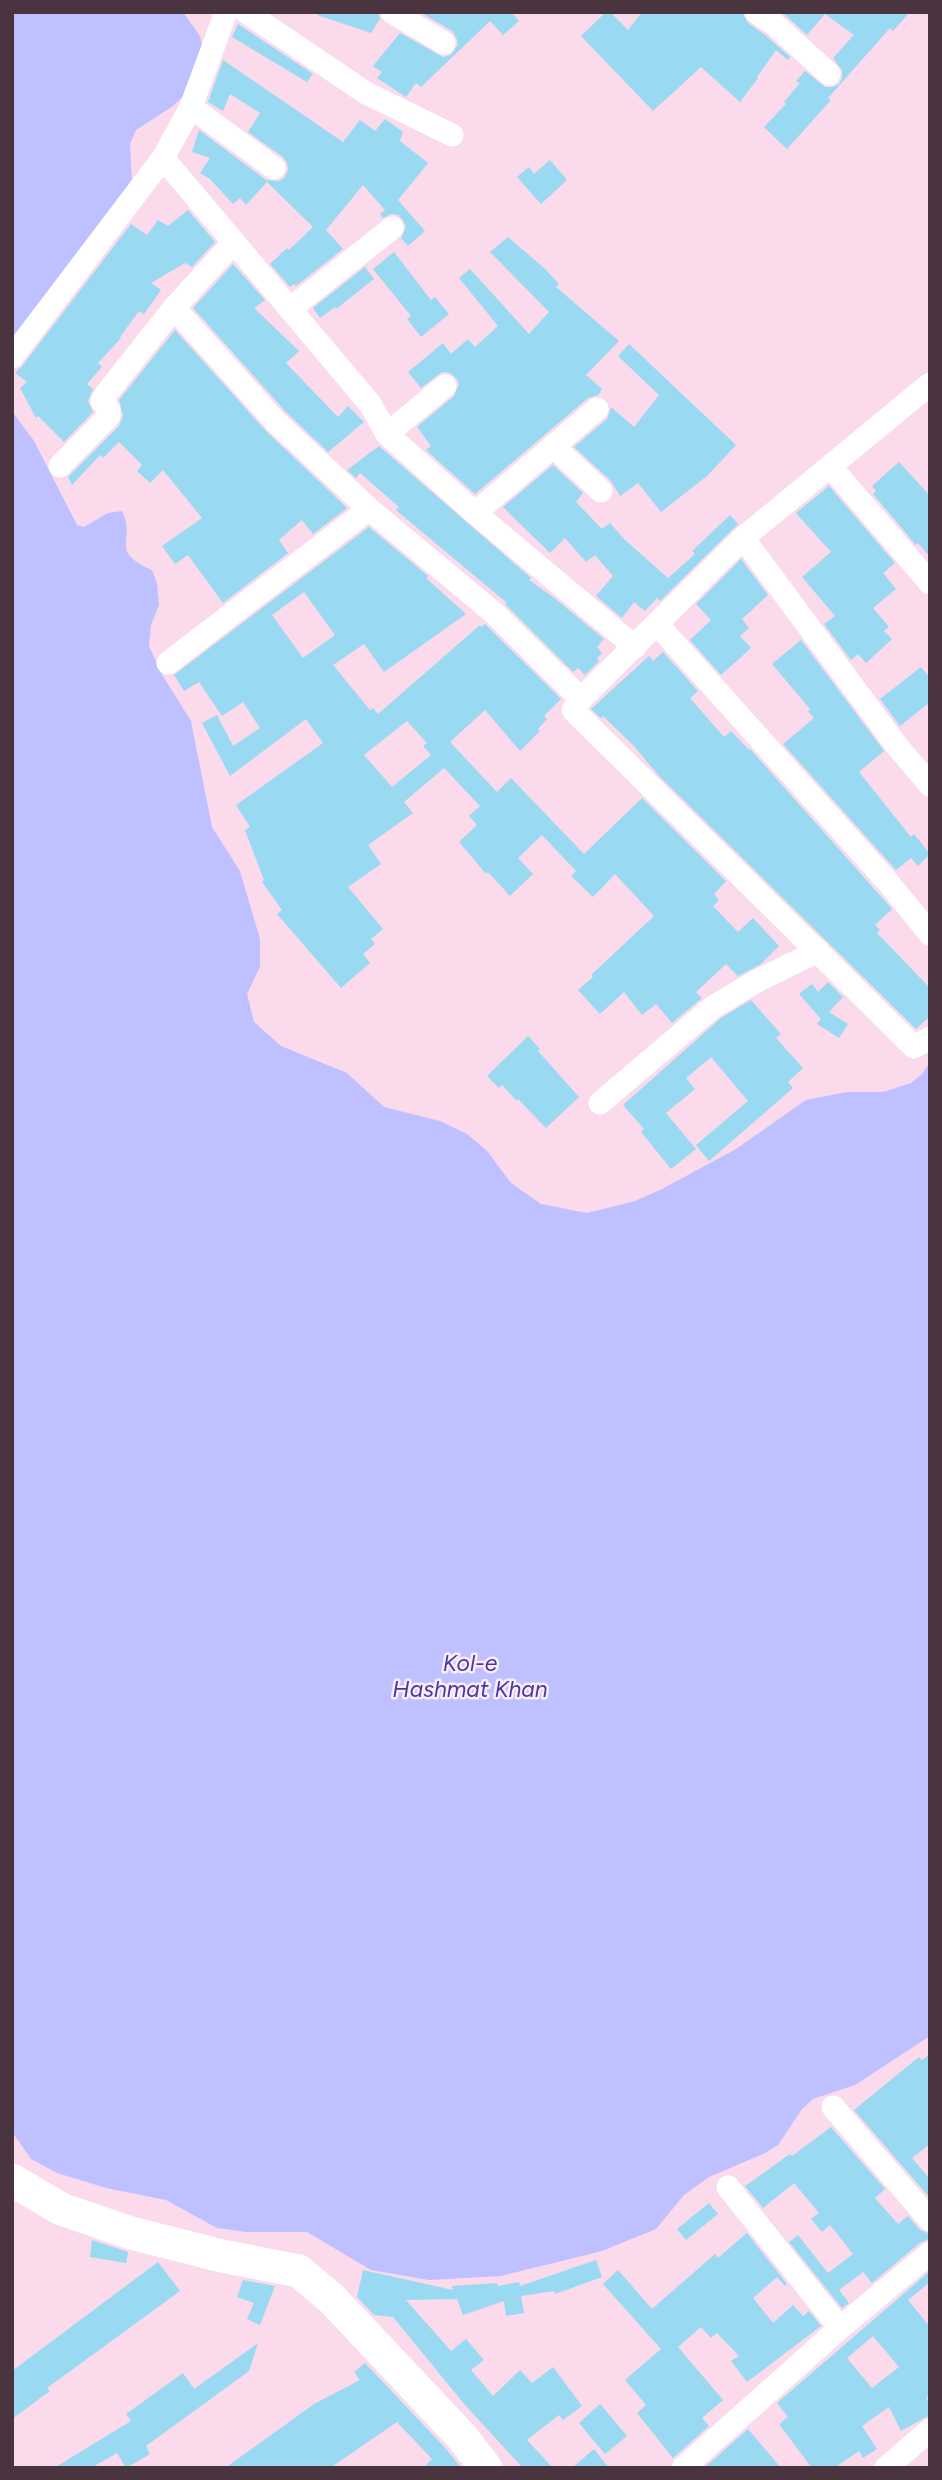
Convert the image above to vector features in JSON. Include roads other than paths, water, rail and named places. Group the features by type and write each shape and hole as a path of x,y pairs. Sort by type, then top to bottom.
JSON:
{"street":[{"path":"12,357 163,158 191,107 226,12"},
{"path":"246,12 366,93 452,135"},
{"path":"392,12 444,43"},
{"path":"771,16 829,74"},
{"path":"191,107 274,168"},
{"path":"163,158 370,404 387,434 475,513 635,647"},
{"path":"290,309 392,228"},
{"path":"60,466 109,416 109,410 102,401 106,394 174,308 233,243"},
{"path":"174,308 276,422 369,509 494,613 581,699"},
{"path":"930,384 743,538 573,710 915,1047 930,1038"},
{"path":"387,434 445,386"},
{"path":"475,513 597,409"},
{"path":"553,446 601,491"},
{"path":"831,467 930,583"},
{"path":"168,663 369,509"},
{"path":"743,538 897,746 930,785"},
{"path":"657,624 887,880 930,934"},
{"path":"600,1103 713,1007 755,982 818,951"},
{"path":"833,2107 930,2220"},
{"path":"12,2180 61,2208 131,2233 222,2256 299,2271 333,2300 462,2437 486,2468"},
{"path":"728,2187 840,2328"},
{"path":"683,2468 840,2328 930,2253"},
{"path":"886,2468 930,2430"}],"water":[{"path":"12,12 183,12 200,36 204,57 195,85 173,106 136,130 130,144 132,181 12,344"},
{"name":"Kol-e Hashmat Khan","path":"12,411 34,441 77,525 84,527 108,513 122,511 126,521 126,544 130,556 152,570 157,583 159,605 151,625 149,646 161,673 191,721 212,827 240,871 260,939 260,967 247,994 254,1022 281,1046 347,1073 384,1107 440,1121 467,1134 488,1152 511,1183 541,1204 587,1213 635,1201 662,1189 736,1149 806,1100 847,1092 883,1092 911,1083 922,1074 930,1062 930,2036 855,2085 813,2099 802,2109 778,2145 709,2177 684,2195 656,2229 602,2251 501,2276 429,2280 371,2270 307,2232 247,2232 217,2228 166,2200 106,2188 57,2173 31,2159 12,2132"}]}
